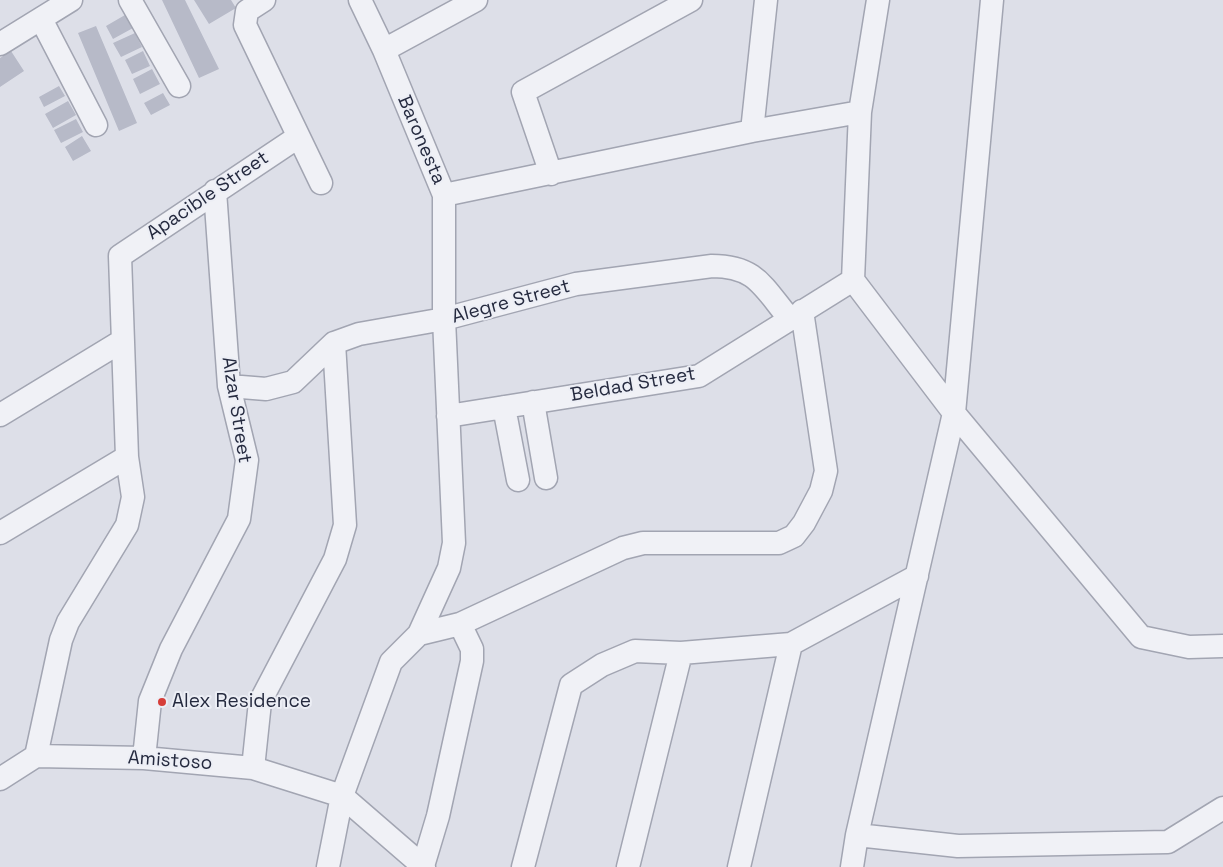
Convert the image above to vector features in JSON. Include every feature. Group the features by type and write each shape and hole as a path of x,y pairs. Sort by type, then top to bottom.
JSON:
{"street":[{"path":"0,44 44,11 71,0"},
{"path":"130,0 179,86"},
{"name":"Baronesta","path":"360,0 384,50 444,195 444,319 454,543 449,568 419,634"},
{"path":"384,50 476,0"},
{"path":"550,174 523,92 691,0"},
{"path":"752,132 766,0"},
{"path":"878,0 860,112 853,280 954,413 1141,638 1189,647 1223,646"},
{"path":"852,867 857,835 954,413 992,0"},
{"path":"255,6 245,25 321,184"},
{"path":"44,11 96,125"},
{"path":"444,195 752,132 860,112"},
{"name":"Apacible Street","path":"122,341 120,256 215,190 298,137"},
{"name":"Alzar Street","path":"144,758 150,701 171,649 239,518 247,460 229,386 215,190"},
{"name":"Alegre Street","path":"229,386 266,388 293,382 334,343 359,334 444,319 576,284 712,266 731,266 748,273 795,315"},
{"name":"Beldad Street","path":"448,416 699,376 853,280"},
{"path":"328,867 342,796 391,662 419,634 460,624 623,548 643,543 779,543 794,536 821,491 826,471 795,315"},
{"path":"0,415 122,341 128,457 134,497 127,525 68,622 60,640 36,756 0,780"},
{"path":"253,768 260,702 335,559 345,525 334,343"},
{"path":"533,402 546,478"},
{"path":"504,407 518,480"},
{"path":"0,533 128,457"},
{"path":"522,867 571,685 602,665 635,651 681,653 791,644 917,576"},
{"path":"342,796 424,867 438,816 472,661 472,649 460,624"},
{"path":"739,867 791,644"},
{"path":"628,867 681,653"},
{"name":"Amistoso","path":"36,756 144,758 253,768 342,796"},
{"path":"857,835 958,846 1168,842 1223,808"}],"building":[{"path":"162,0 185,0 219,69 199,78"},
{"path":"194,0 231,0 236,8 209,24"},
{"path":"125,15 133,28 113,39 106,26"},
{"path":"96,26 137,123 119,131 78,33"},
{"path":"135,33 142,47 121,57 113,43"},
{"path":"11,51 24,71 0,87 0,58"},
{"path":"143,51 150,66 132,74 125,60"},
{"path":"152,69 160,84 140,94 133,79"},
{"path":"59,86 65,96 44,107 39,97"},
{"path":"163,93 170,105 151,115 144,103"},
{"path":"68,101 76,115 53,128 45,114"},
{"path":"76,119 83,132 61,143 54,130"},
{"path":"82,136 91,151 73,161 65,147"}],"place":[{"name":"Alex Residence","path":"162,702"}]}
